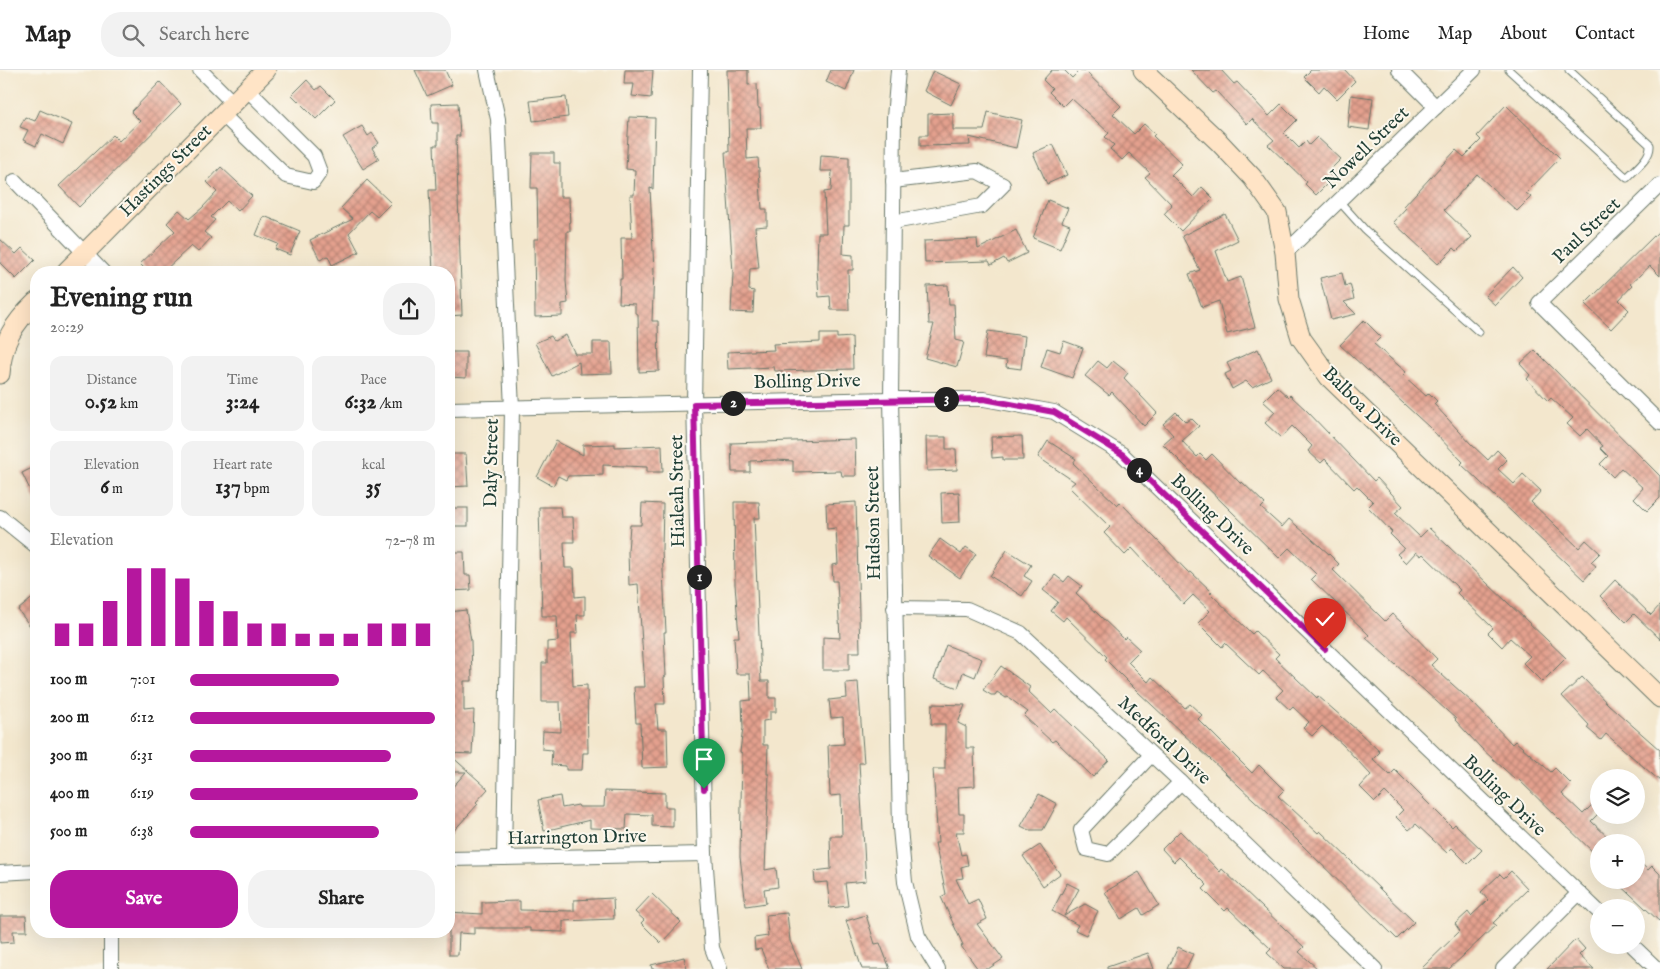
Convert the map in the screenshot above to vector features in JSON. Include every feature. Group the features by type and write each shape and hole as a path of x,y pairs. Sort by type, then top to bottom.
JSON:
{"street":[{"path":"200,70 228,109 286,176 313,182 320,172 314,156 247,89"},
{"name":"Hastings Street","path":"72,266 266,70"},
{"name":"Daly Street","path":"487,70 498,119 512,408 504,858"},
{"name":"Hialeah Street","path":"700,70 694,404 706,854 712,948 720,969"},
{"name":"Hudson Street","path":"898,70 894,118 891,399 900,828 905,882 918,936 938,969"},
{"name":"Balboa Drive","path":"1143,70 1218,141 1252,177 1277,212 1285,253 1289,299 1300,338 1330,377 1660,698"},
{"path":"1398,70 1436,107"},
{"name":"Nowell Street","path":"1285,253 1474,70"},
{"path":"892,222 982,206 1003,185 977,171 893,181"},
{"path":"15,181 98,266"},
{"name":"Paul Street","path":"1660,185 1539,303 1660,423"},
{"path":"0,374 1,355 8,336 30,309"},
{"name":"Bolling Drive","path":"455,410 891,399 984,399 1054,412 1122,454 1590,903"},
{"path":"0,517 30,541"},
{"name":"Medford Drive","path":"894,608 967,609 1021,633 1181,782 1374,969"},
{"path":"1151,754 1081,830 1086,849 1108,854 1181,782"},
{"name":"Harrington Drive","path":"455,859 706,854"},
{"path":"0,873 30,870"},
{"path":"1503,969 1579,893"},
{"path":"111,938 111,969"},
{"path":"1641,954 1657,969"}],"lane":[{"path":"1509,70 1627,178 1646,158 1650,151 1650,145 1569,70"},
{"path":"1339,200 1365,230 1479,332"}],"building":[{"path":"415,70 445,70 452,85 427,96"},
{"path":"625,70 653,70 651,98 632,96 634,84 624,84"},
{"path":"727,70 748,70 748,85 757,84 758,108 760,108 761,128 746,128 747,159 758,158 762,209 767,209 767,226 755,227 759,268 750,269 749,290 754,291 753,313 731,312 733,273 725,152 729,152"},
{"path":"831,70 854,70 846,91 826,82"},
{"path":"1052,70 1064,70 1072,78 1080,70 1084,70 1121,106 1113,114 1134,134 1144,124 1155,134 1153,136 1182,164 1171,175 1193,197 1202,187 1213,198 1181,231 1164,214 1172,205 1145,177 1150,173 1129,153 1122,160 1110,149 1114,145 1105,137 1109,133 1071,98 1063,106 1049,92 1052,89 1043,80"},
{"path":"1191,70 1221,70 1234,84 1237,82 1269,116 1281,104 1297,120 1284,133 1299,148 1306,141 1309,145 1317,137 1341,159 1327,173 1333,178 1316,195 1305,184 1307,182 1268,145 1274,140 1252,119 1247,124 1216,91 1213,93"},
{"path":"1311,70 1345,70 1355,81 1337,99 1324,86 1319,92 1304,77"},
{"path":"933,71 961,84 951,105 924,91"},
{"path":"307,80 316,90 321,86 335,100 316,119 292,95"},
{"path":"160,82 181,104 79,207 59,186 113,135 119,141 140,121 131,112"},
{"path":"1351,95 1373,98 1369,130 1348,127"},
{"path":"566,97 568,117 533,121 530,101"},
{"path":"458,103 460,136 456,136 462,315 455,316 455,266 433,266 429,190 436,190 434,145 438,145 438,123 432,123 431,104"},
{"path":"1506,105 1560,158 1526,193 1531,197 1517,211 1477,174 1444,210 1472,237 1457,251 1454,248 1438,264 1393,222 1406,208 1404,206 1456,150 1464,157 1481,140 1477,136"},
{"path":"40,110 72,124 63,144 42,134 36,146 23,140 28,130 20,127 25,117 35,121"},
{"path":"988,112 1022,120 1016,148 969,137 970,145 920,146 920,135 928,135 928,114 953,113 953,130 984,130"},
{"path":"629,117 655,118 653,189 650,188 654,271 652,321 658,321 659,371 639,372 638,314 635,313 635,304 619,303 620,279 622,279 621,238 632,238 630,195 634,195 635,170 626,169"},
{"path":"362,126 368,136 372,133 379,143 372,148 379,159 363,169 343,137"},
{"path":"1053,144 1067,175 1047,184 1033,153"},
{"path":"532,153 554,153 554,163 560,163 560,197 569,197 570,231 567,231 566,281 568,303 562,304 562,316 535,317 534,239 538,239 537,188 531,188"},
{"path":"821,155 849,157 849,225 844,225 843,254 853,255 853,270 848,270 849,310 831,310 830,296 819,297 817,268 818,233 826,233 824,192 831,191 832,171 820,171"},
{"path":"221,167 252,196 238,211 227,201 211,217 215,220 204,232 211,238 198,252 191,246 169,266 142,266 140,264 175,231 167,223 179,210 189,219 217,192 207,182"},
{"path":"367,180 391,203 377,217 370,211 349,233 359,252 332,265 328,256 320,260 310,240 353,219 341,208"},
{"path":"1048,200 1068,208 1062,222 1070,225 1060,249 1033,238"},
{"path":"1225,214 1238,240 1216,251 1227,282 1241,277 1255,327 1227,334 1219,301 1202,307 1189,274 1200,270 1182,236"},
{"path":"264,216 300,231 290,255 275,249 278,244 256,235"},
{"path":"1016,230 1027,253 1007,263 1004,258 991,265 989,261 925,263 924,241 977,239 978,249"},
{"path":"1660,230 1660,276 1650,266 1630,284 1632,286 1619,300 1629,310 1611,329 1585,304"},
{"path":"0,239 16,254 22,248 35,260 16,279 0,263"},
{"path":"1513,267 1522,277 1495,305 1485,296"},
{"path":"1342,273 1345,286 1350,284 1354,299 1344,302 1356,314 1331,320 1320,278"},
{"path":"948,285 949,304 954,304 956,340 964,342 957,367 925,358 934,324 929,324 927,286"},
{"path":"1364,320 1381,337 1374,344 1406,372 1403,375 1426,396 1429,393 1437,401 1434,404 1471,444 1488,460 1497,450 1507,460 1498,469 1514,484 1523,474 1541,491 1531,502 1579,548 1586,540 1600,553 1591,562 1596,566 1584,580 1461,464 1463,462 1429,427 1340,345"},
{"path":"988,331 1025,336 1021,369 1006,367 1007,361 984,358"},
{"path":"820,334 837,334 837,338 852,337 853,369 775,371 774,367 728,369 727,352 774,350 773,344 820,342"},
{"path":"566,335 575,354 593,354 593,342 611,342 612,373 580,374 579,362 552,376 535,343 551,336 554,341"},
{"path":"1064,341 1083,348 1072,378 1041,367 1047,348 1060,352"},
{"path":"1258,349 1271,378 1252,387 1246,381 1232,389 1225,374 1231,371 1227,363"},
{"path":"1535,350 1660,476 1660,498 1647,511 1634,498 1643,488 1621,468 1613,477 1600,464 1608,456 1600,448 1603,446 1587,429 1580,436 1567,424 1573,418 1551,398 1548,401 1527,379 1530,375 1520,364"},
{"path":"455,352 466,352 466,378 455,377"},
{"path":"1098,361 1107,368 1113,361 1128,373 1124,378 1157,413 1144,426 1112,392 1109,395 1085,376"},
{"path":"1277,387 1288,397 1290,395 1307,411 1374,481 1377,478 1403,506 1395,513 1420,537 1429,528 1566,658 1542,682 1523,663 1530,656 1510,638 1502,647 1488,633 1493,628 1457,593 1460,590 1423,554 1421,556 1416,552 1406,563 1397,554 1404,548 1390,534 1392,532 1368,507 1373,502 1357,486 1354,489 1325,459 1321,463 1308,451 1312,446 1292,426 1281,438 1265,423 1275,412 1263,401"},
{"path":"1176,412 1186,422 1191,418 1199,426 1182,441 1197,457 1200,454 1206,460 1212,454 1241,484 1242,482 1265,504 1261,508 1282,527 1289,519 1339,564 1333,570 1385,621 1392,614 1401,622 1437,659 1431,665 1473,703 1512,744 1515,741 1551,772 1555,768 1571,784 1562,794 1583,814 1590,807 1590,824 1594,824 1605,834 1590,834 1590,849 1517,778 1515,779 1481,748 1456,719 1366,638 1369,635 1311,579 1316,574 1289,548 1279,558 1163,444 1173,435 1163,424"},
{"path":"1022,436 1023,460 1003,460 1003,457 992,458 991,437"},
{"path":"926,437 946,437 946,449 956,449 957,470 927,471"},
{"path":"855,439 856,476 842,476 841,471 793,472 793,461 777,460 750,461 750,472 732,472 731,443"},
{"path":"556,441 583,455 583,445 615,444 615,447 662,445 663,472 647,472 647,467 603,465 603,475 568,476 566,480 558,476 553,486 537,477"},
{"path":"1048,441 1076,459 1073,463 1117,505 1120,502 1252,634 1255,631 1279,654 1275,658 1317,698 1318,696 1380,752 1373,759 1390,775 1395,770 1452,827 1455,824 1482,850 1468,864 1452,848 1447,853 1416,824 1409,830 1396,817 1403,810 1385,792 1375,802 1360,787 1371,775 1343,745 1322,726 1312,736 1303,728 1309,722 1293,707 1290,710 1276,697 1283,690 1263,671 1259,675 1225,643 1222,647 1198,623 1210,611 1193,595 1184,604 1132,548 1125,555 1104,533 1110,527 1069,487 1075,482 1038,457"},
{"path":"455,454 466,454 468,486 455,487"},
{"path":"30,469 30,490 22,473"},
{"path":"959,492 960,522 942,523 941,493"},
{"path":"734,502 759,502 760,518 754,518 761,681 769,681 769,698 776,698 776,712 770,712 770,720 763,721 763,745 768,745 767,774 769,774 765,870 776,868 778,887 764,889 766,903 746,906 740,857 742,753 740,752 743,728 742,701 751,700 750,674 736,674 734,637 739,637 735,584"},
{"path":"856,502 860,652 849,652 849,670 823,670 823,637 840,638 837,581 833,581 832,565 838,564 836,528 827,529 826,504"},
{"path":"642,503 663,504 662,550 666,676 664,677 665,704 656,704 658,729 667,729 668,767 642,768 640,723 636,723 634,687 645,687 638,584 629,585 628,551 630,525 641,525"},
{"path":"539,507 560,507 561,517 573,517 574,542 564,542 565,568 574,568 575,597 585,596 585,615 577,615 578,633 571,633 573,686 587,685 588,753 583,753 582,770 566,770 566,766 551,765 552,750 542,749 543,731 561,732 560,702 542,702 542,663 547,663 547,642 558,641 557,616 542,616"},
{"path":"455,508 468,508 468,526 455,526"},
{"path":"940,539 961,554 966,547 976,554 960,578 928,556"},
{"path":"1007,550 1031,565 1024,576 1032,581 1022,596 990,576"},
{"path":"455,552 464,552 465,575 470,575 471,590 455,591"},
{"path":"1055,575 1064,582 1069,576 1082,586 1076,593 1124,639 1126,637 1140,650 1128,662 1148,682 1152,677 1185,708 1190,704 1202,715 1198,719 1252,773 1259,765 1284,790 1278,796 1318,833 1320,831 1414,922 1397,939 1297,840 1138,692 1105,659 1107,657 1066,617 1063,621 1051,611 1058,602 1043,590"},
{"path":"1615,580 1651,615 1660,605 1660,639 1634,614 1626,622 1600,596"},
{"path":"30,600 30,626 18,610"},
{"path":"466,610 471,641 472,681 464,681 464,711 474,710 472,754 455,753 455,611"},
{"path":"946,645 982,659 975,677 963,672 958,688 934,679"},
{"path":"1001,666 1030,687 1028,691 1051,713 1055,709 1109,760 1093,777 1055,740 1052,742 1024,716 1028,712 1008,697 1006,698 997,692 995,695 991,695 983,690"},
{"path":"1582,677 1608,704 1660,750 1660,781 1606,734 1601,740 1587,728 1589,725 1562,696"},
{"path":"858,682 864,763 859,763 866,881 845,883 848,906 830,908 827,882 815,883 814,871 831,869 830,836 842,836 841,795 830,796 828,745 844,744 843,717 831,718 829,700 847,698 846,683"},
{"path":"932,704 965,705 958,723 966,727 966,748 974,748 975,786 958,787 959,814 964,814 964,832 956,832 961,855 966,854 968,865 961,867 963,878 956,879 968,904 978,899 987,919 977,924 1003,959 988,969 978,969 961,946 963,945 941,897 946,894 935,843 938,843 933,769 945,769 945,724 931,724"},
{"path":"455,759 488,789 476,802 478,804 455,829 455,784 466,772 455,772"},
{"path":"605,791 665,793 665,807 673,807 673,827 652,826 652,815 627,814 626,829 590,828 590,820 544,831 538,800 560,796 562,808 578,805 579,807 604,807"},
{"path":"1039,794 1057,804 1043,830 1029,830 1021,826"},
{"path":"1180,831 1220,872 1222,869 1304,947 1299,952 1318,969 1284,969 1267,953 1271,949 1228,908 1225,911 1203,889 1207,885 1179,857 1174,862 1162,849"},
{"path":"1040,845 1060,874 1043,886 1023,856"},
{"path":"1652,866 1660,874 1660,922 1645,908 1645,899 1635,899 1625,889 1645,889 1645,867 1648,870"},
{"path":"1511,871 1528,889 1493,923 1496,925 1449,969 1421,969 1460,931 1455,924 1468,912 1471,916 1488,900 1481,892 1500,874 1504,878"},
{"path":"1139,872 1159,905 1143,915 1139,908 1121,919 1105,892"},
{"path":"1067,883 1079,889 1064,916 1085,904 1098,911 1086,935 1075,930 1078,925 1052,911"},
{"path":"652,894 681,922 661,943 641,923 644,920 635,912"},
{"path":"613,898 614,919 563,921 563,932 530,931 530,928 474,928 474,934 459,933 458,955 449,955 449,938 455,938 455,912 482,914 482,902 520,901 520,910 574,911 574,900"},
{"path":"787,913 790,941 802,969 769,969 761,949 755,950 754,938 768,936 766,915"},
{"path":"866,915 875,944 880,943 890,969 862,969 846,921"},
{"path":"0,916 26,916 27,931 13,931 14,942 0,943"},
{"path":"1576,939 1585,949 1579,955 1594,969 1547,969"},
{"path":"1178,947 1193,954 1186,969 1168,969"},
{"path":"1148,953 1154,969 1107,969 1107,967"},
{"path":"684,957 687,969 652,969 651,965"}],"route":[{"path":"704,789 694,404 891,399 984,399 1054,412 1122,454 1325,649"}]}
